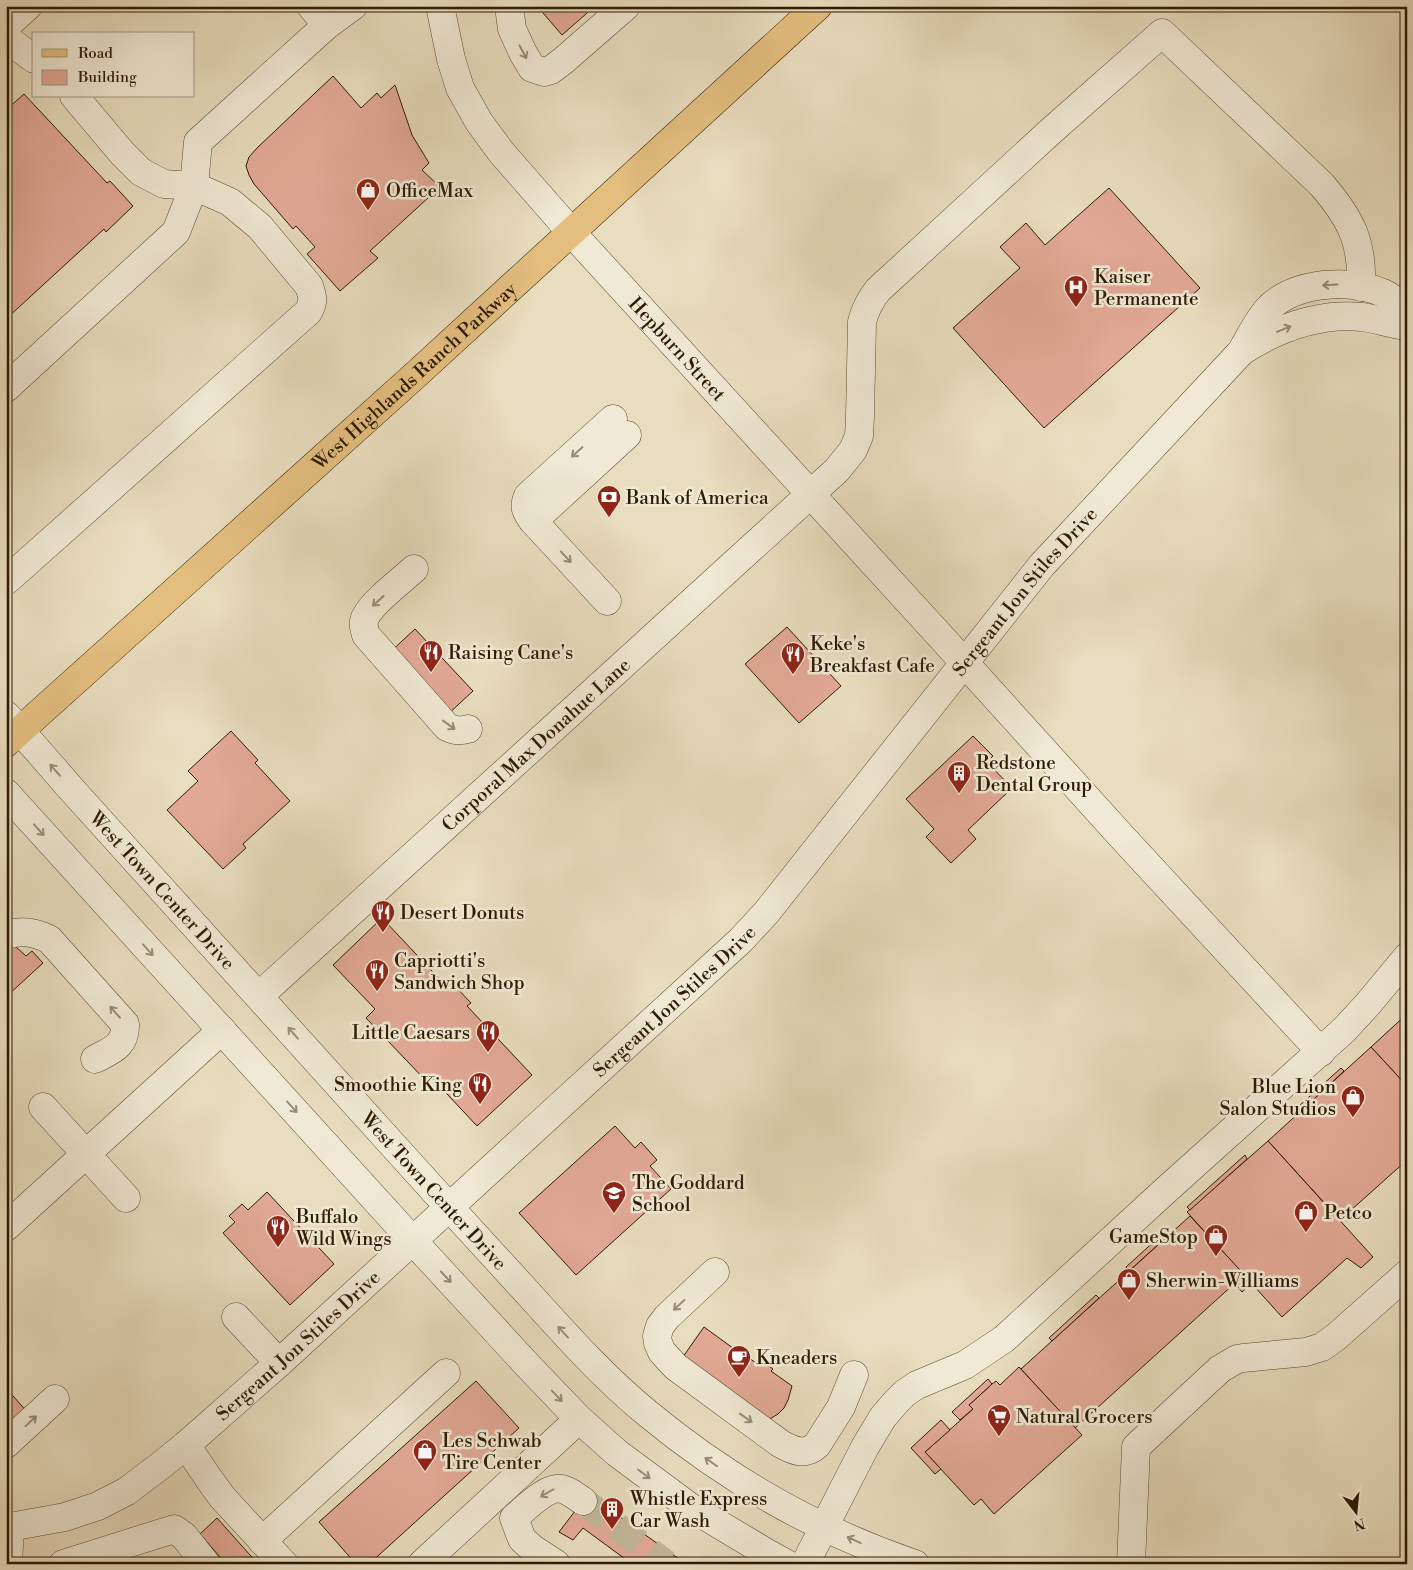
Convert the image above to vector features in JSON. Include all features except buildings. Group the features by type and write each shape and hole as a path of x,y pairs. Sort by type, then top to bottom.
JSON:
{"main road":[{"name":"West Highlands Ranch Parkway","path":"11,730 411,379 818,6"}],"street":[{"path":"6,26 28,6"},
{"path":"6,388 176,232 194,186 198,142 319,16 354,6"},
{"name":"Hepburn Street","path":"440,6 453,68 460,88 470,107 501,152 571,232 811,493 1122,838 1321,1052"},
{"path":"509,6 512,28 523,53 532,68 544,72 551,70 564,60 626,6"},
{"name":"Corporal Max Donahue Lane","path":"259,996 846,459 857,442 860,417 862,322 867,304 874,294 1057,126 1162,33 1322,185 1333,198 1350,223 1358,245 1362,287"},
{"path":"6,38 32,58"},
{"path":"6,581 296,323 308,312 313,304 313,296 309,286 260,227 230,202 194,186 164,184 141,172 122,153 76,98"},
{"name":"Sergeant Jon Stiles Drive","path":"8,1527 65,1517 98,1506 127,1491 186,1446 413,1242 748,934 1059,545 1241,352 1270,308 1281,299 1295,292 1324,285 1343,284 1381,292 1392,298 1407,311"},
{"name":"Sergeant Jon Stiles Drive","path":"1241,352 1275,332 1308,321 1324,318 1359,317 1407,326"},
{"path":"607,601 533,521 525,509 525,502 528,496 620,427"},
{"path":"414,568 370,608 365,617 363,627 366,635 448,727 461,731 468,729"},
{"name":"West Town Center Drive","path":"11,730 259,996 576,1346 613,1383 685,1443 728,1474 759,1493 824,1527 915,1564"},
{"path":"6,793 413,1242 530,1369 579,1419 617,1453 666,1490 729,1531 787,1564"},
{"path":"6,935 16,932 35,932 49,939 125,1024 125,1033 119,1045 95,1059"},
{"path":"805,1564 877,1425 900,1397 916,1385 965,1365 1000,1342 1159,1196 1321,1052 1368,1004 1407,957"},
{"path":"6,1227 222,1030"},
{"path":"43,1107 126,1198"},
{"path":"715,1272 667,1317 660,1326 657,1336 658,1343 662,1352 676,1366 781,1444 798,1452 811,1450 820,1440 841,1407 854,1376"},
{"path":"1131,1564 1136,1447 1220,1369 1237,1359 1306,1352 1322,1348 1407,1274"},
{"path":"236,1317 279,1363"},
{"path":"262,1541 446,1372"},
{"path":"6,1444 55,1399"},
{"path":"422,1564 579,1419"},
{"path":"186,1446 222,1497 284,1564"},
{"path":"556,1564 533,1549 522,1539 514,1518 547,1491 557,1488 565,1489 582,1501"},
{"path":"8,1527 8,1564"},
{"path":"63,1564 174,1529 184,1536 206,1564"}],"tunnel":[{"path":"583,1501 666,1564"}],"place":[{"name":"OfficeMax","path":"368,211"},
{"name":"Kaiser Permanente","path":"1076,308"},
{"name":"Bank of America","path":"609,518"},
{"name":"Raising Cane's","path":"431,673"},
{"name":"Keke's Breakfast Cafe","path":"793,675"},
{"name":"Redstone Dental Group","path":"959,794"},
{"name":"Desert Donuts","path":"383,933"},
{"name":"Capriotti's Sandwich Shop","path":"377,992"},
{"name":"Little Caesars","path":"488,1053"},
{"name":"Smoothie King","path":"480,1105"},
{"name":"Blue Lion Salon Studios","path":"1353,1118"},
{"name":"The Goddard School","path":"614,1214"},
{"name":"Petco","path":"1306,1233"},
{"name":"Buffalo Wild Wings","path":"278,1248"},
{"name":"GameStop","path":"1216,1257"},
{"name":"Sherwin-Williams","path":"1129,1301"},
{"name":"Kneaders","path":"739,1378"},
{"name":"Natural Grocers","path":"999,1437"},
{"name":"Les Schwab Tire Center","path":"425,1472"},
{"name":"Whistle Express Car Wash","path":"612,1530"}]}
